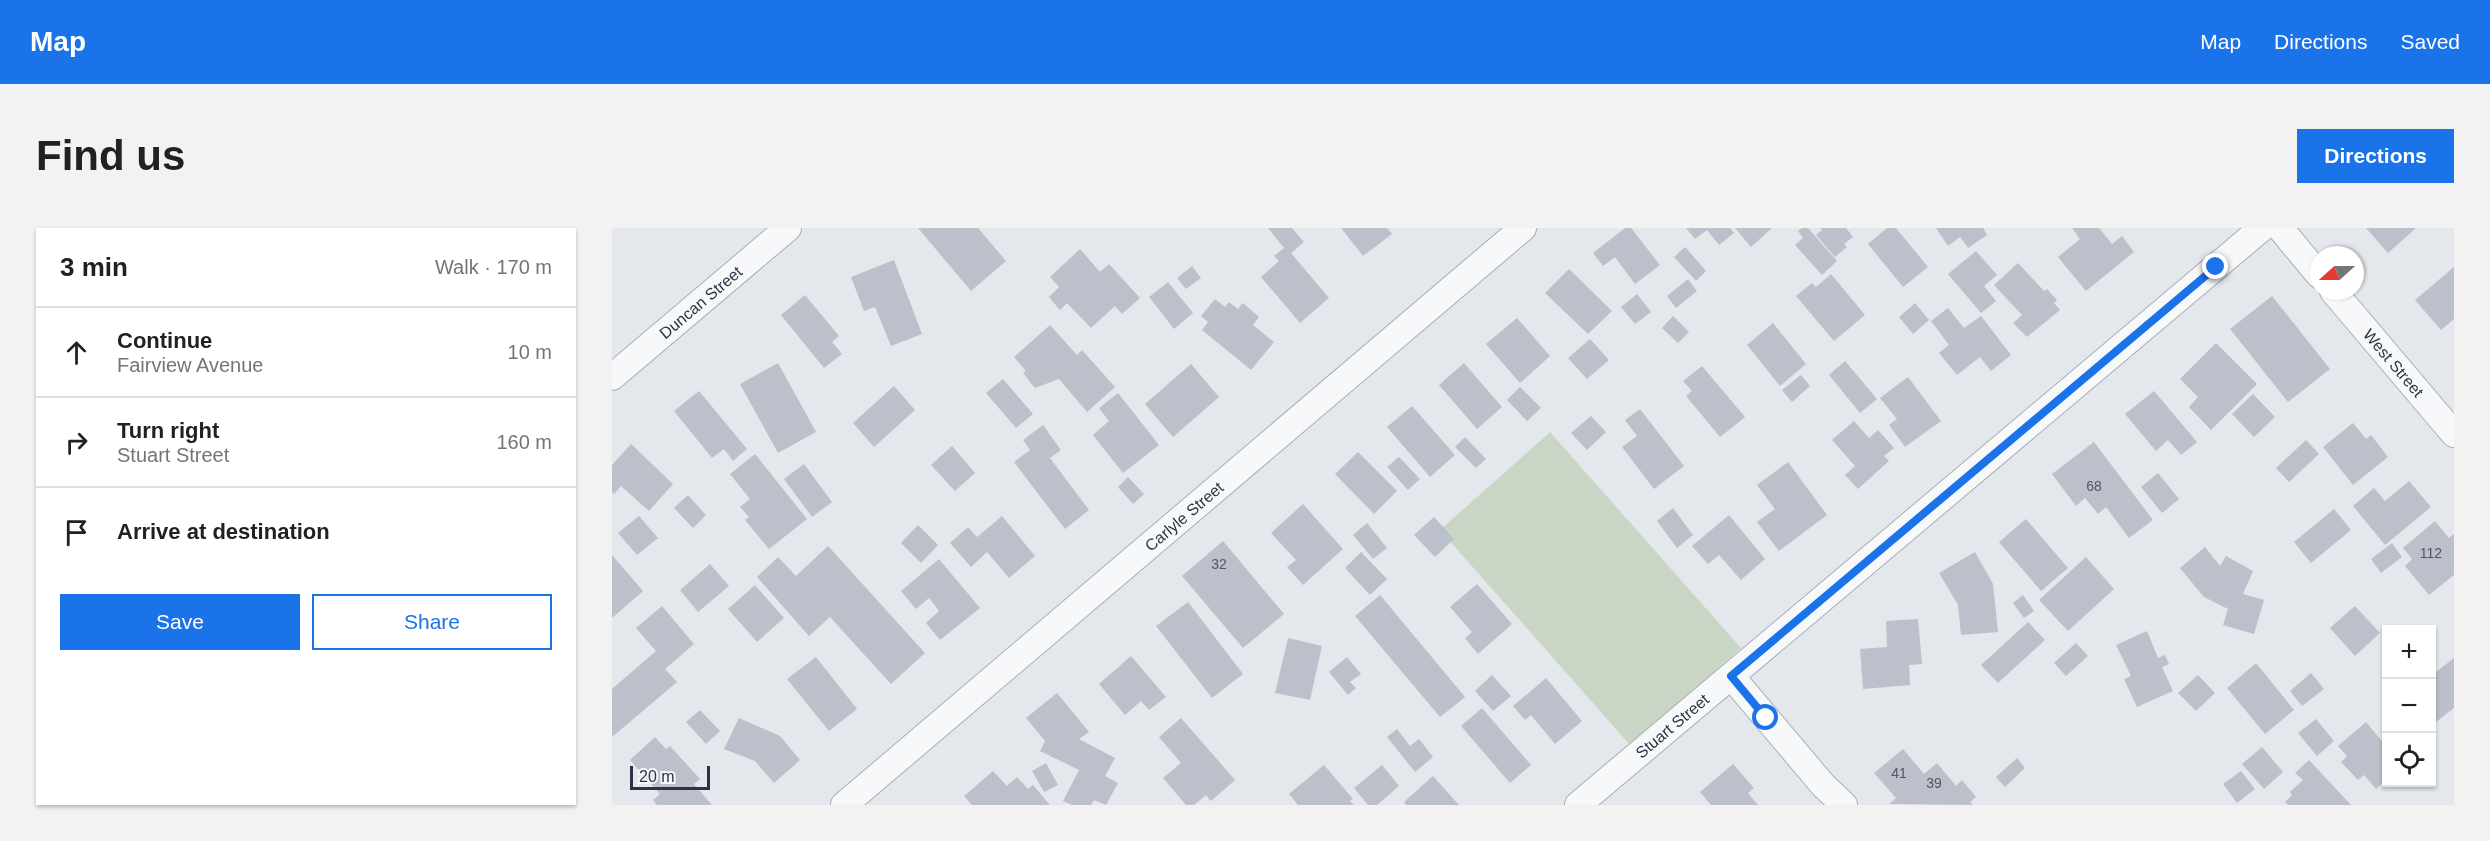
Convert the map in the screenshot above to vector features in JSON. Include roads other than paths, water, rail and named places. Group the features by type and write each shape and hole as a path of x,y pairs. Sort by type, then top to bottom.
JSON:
{"street":[{"name":"Duncan Street","path":"612,376 788,228"},
{"name":"Carlyle Street","path":"844,805 1523,228"},
{"name":"Stuart Street","path":"1578,805 2262,228"},
{"path":"2280,228 2310,264"},
{"name":"West Street","path":"2341,300 2454,434"},
{"path":"1731,676 1823,785 1844,805"}]}
